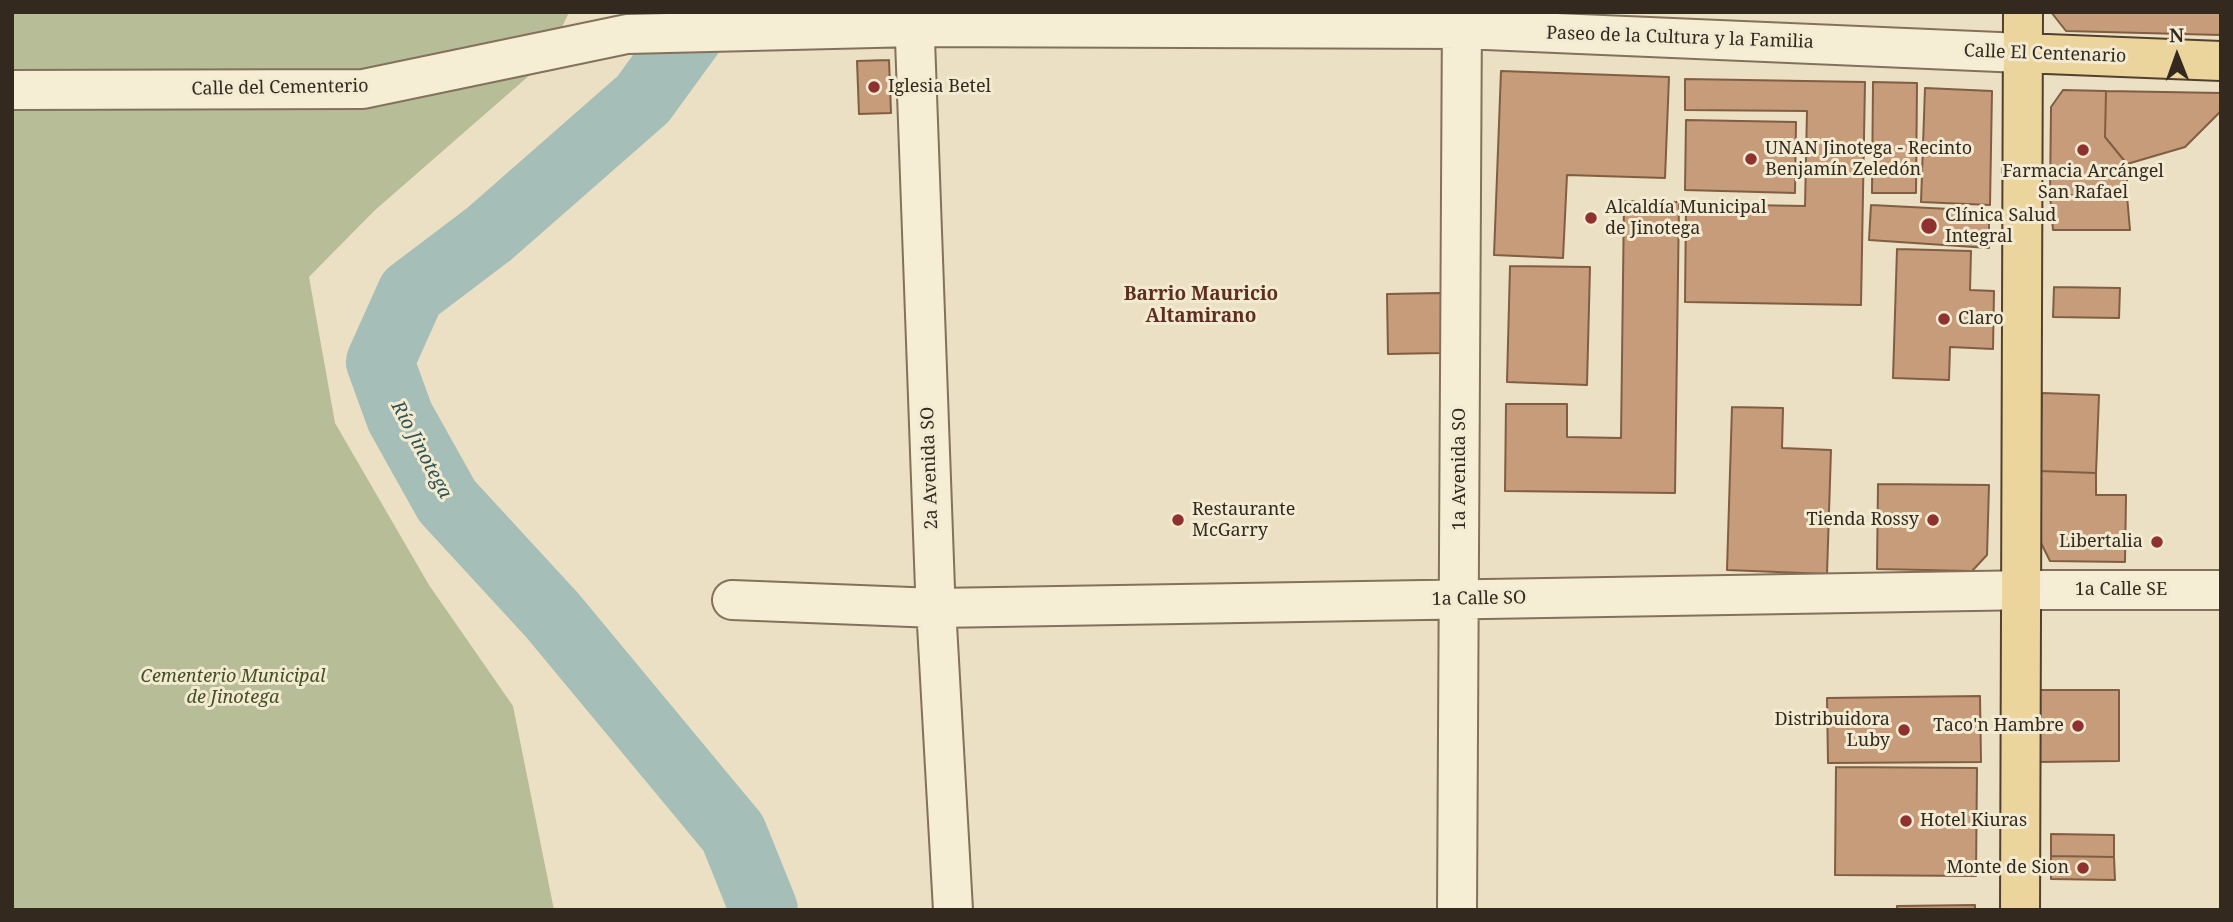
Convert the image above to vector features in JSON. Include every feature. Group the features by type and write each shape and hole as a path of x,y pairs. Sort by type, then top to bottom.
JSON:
{"main road":[{"path":"2020,910 2023,12"},
{"name":"Calle El Centenario","path":"2022,53 2221,61"}],"street":[{"path":"914,19 1472,24"},
{"name":"Calle del Cementerio","path":"12,90 363,89 627,34 762,32 914,19"},
{"name":"2a Avenida SO","path":"914,19 936,608 953,910"},
{"name":"Paseo de la Cultura y la Familia","path":"1472,24 1870,46"},
{"name":"1a Avenida SO","path":"1457,910 1459,600 1472,24"},
{"name":"Calle El Centenario","path":"1870,46 2022,53"},
{"name":"1a Calle SO","path":"732,600 936,608 2022,590"},
{"name":"1a Calle SE","path":"2022,590 2221,590"}],"green space":[{"name":"Cementerio Municipal de Jinotega","path":"12,12 569,12 547,60 374,211 309,277 335,423 429,585 513,706 554,910 12,910"}],"building":[{"path":"2051,12 2221,12 2221,35 2066,31"},
{"name":"Iglesia Betel","path":"889,60 891,113 859,114 857,61"},
{"path":"1501,71 1669,77 1665,178 1567,175 1563,258 1494,255"},
{"path":"1685,79 1865,82 1861,305 1685,302 1686,204 1805,206 1807,111 1685,110"},
{"path":"1873,82 1917,83 1916,193 1872,193"},
{"path":"1925,88 1992,91 1990,205 1921,202"},
{"name":"Farmacia Arcángel San Rafael","path":"2063,90 2106,91 2105,137 2127,164 2127,196 2050,195 2051,107"},
{"path":"2106,91 2221,93 2221,111 2185,147 2127,164 2105,137"},
{"path":"1686,120 1796,122 1795,193 1685,190"},
{"path":"2050,195 2127,196 2130,230 2053,230"},
{"path":"1624,201 1679,202 1675,493 1505,491 1506,404 1567,404 1567,437 1621,438"},
{"name":"Clínica Salud Integral","path":"1871,205 1989,211 1989,248 1869,240"},
{"name":"Claro","path":"1897,249 1971,251 1970,290 1994,291 1993,349 1950,347 1949,380 1893,378"},
{"path":"1510,266 1590,267 1587,385 1507,382"},
{"path":"2054,287 2120,288 2119,318 2053,317"},
{"path":"1441,293 1442,353 1388,354 1387,294"},
{"path":"2042,393 2099,395 2096,473 2040,471"},
{"path":"1732,407 1783,408 1782,448 1831,450 1827,574 1727,570"},
{"path":"2040,471 2096,473 2096,495 2126,495 2125,562 2050,561 2038,537"},
{"name":"Tienda Rossy","path":"1878,484 1989,485 1987,555 1972,571 1877,569"},
{"name":"Taco'n Hambre","path":"2038,690 2119,690 2119,761 2038,762"},
{"name":"Distribuidora Luby","path":"1980,696 1981,762 1828,763 1827,698"},
{"name":"Hotel Kiuras","path":"1836,767 1977,768 1976,876 1835,875"},
{"path":"2051,834 2114,835 2114,857 2051,856"},
{"name":"Monte de Sion","path":"2051,856 2114,857 2115,880 2051,879"},
{"path":"1975,905 1975,910 1897,910 1897,906"}],"waterway":[{"name":"Río Jinotega","path":"694,12 691,33 643,99 489,234 411,293 380,362 400,417 447,501 552,615 733,833 764,910"}],"place":[{"name":"Iglesia Betel","path":"874,87"},
{"name":"Farmacia Arcángel San Rafael","path":"2083,150"},
{"name":"UNAN Jinotega - Recinto Benjamín Zeledón","path":"1751,159"},
{"name":"Alcaldía Municipal de Jinotega","path":"1591,218"},
{"name":"Clínica Salud Integral","path":"1929,226"},
{"name":"Claro","path":"1944,319"},
{"name":"Restaurante McGarry","path":"1178,520"},
{"name":"Tienda Rossy","path":"1933,520"},
{"name":"Libertalia","path":"2157,542"},
{"name":"Taco'n Hambre","path":"2078,726"},
{"name":"Distribuidora Luby","path":"1904,730"},
{"name":"Hotel Kiuras","path":"1906,821"},
{"name":"Monte de Sion","path":"2083,868"}],"district":[{"name":"Barrio Mauricio Altamirano","path":"1201,306"}]}
